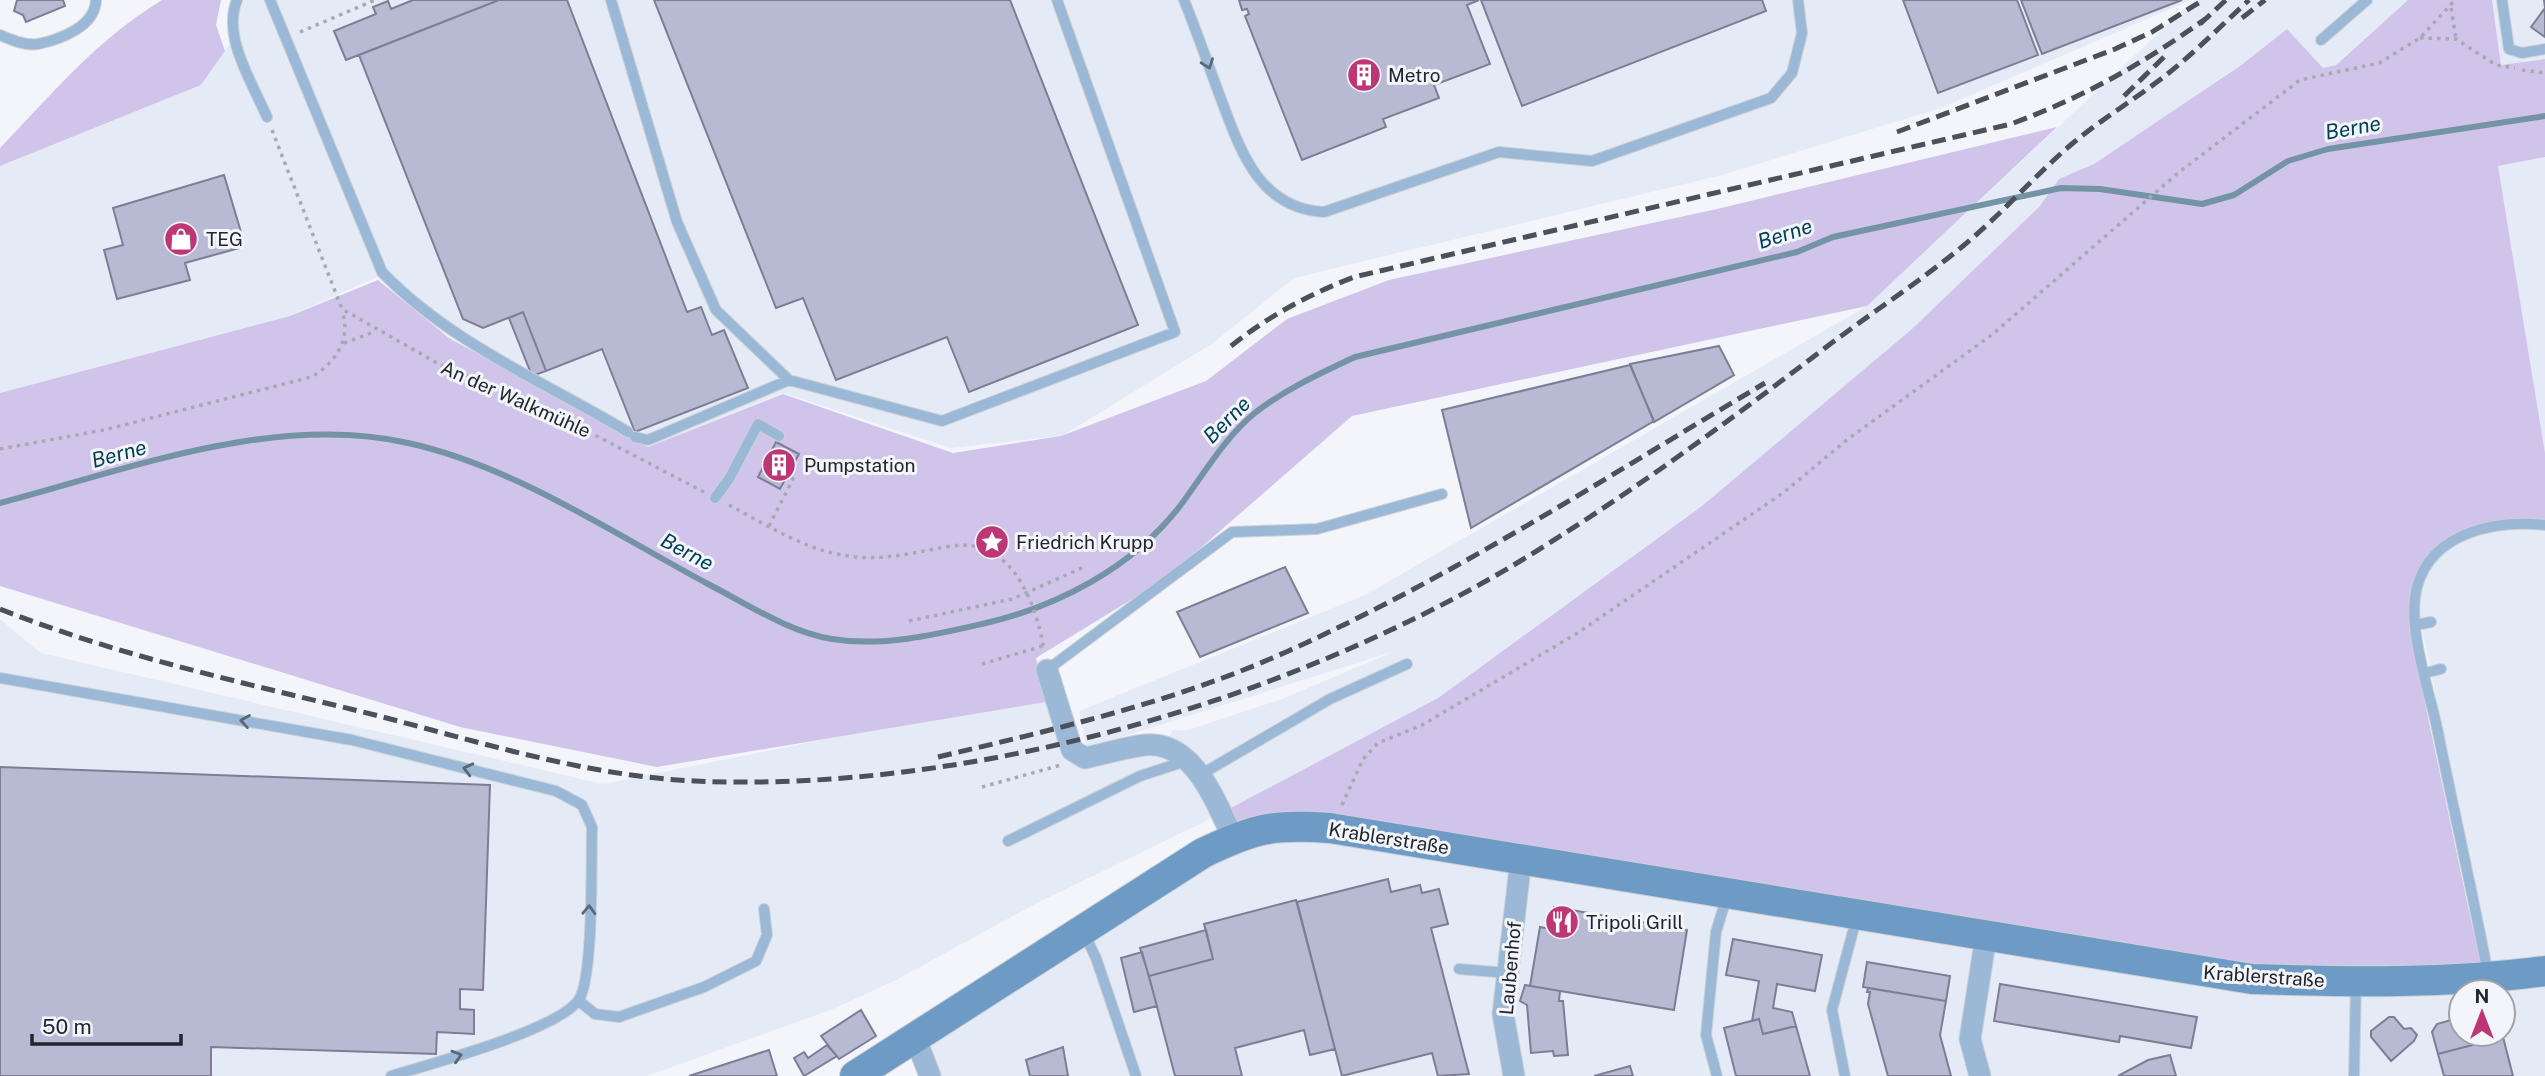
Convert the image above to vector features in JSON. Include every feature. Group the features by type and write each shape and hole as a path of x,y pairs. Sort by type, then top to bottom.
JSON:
{"street":[{"path":"1047,670 1072,750 1086,758 1145,745 1165,746 1193,768 1233,838"},
{"name":"Krablerstraße","path":"855,1076 1167,875 1233,838 1259,828 1318,827 2252,979 2356,982 2489,977 2545,971"},
{"name":"Laubenhof","path":"1514,1076 1503,1014 1521,859"},
{"path":"1980,1076 1970,1039 1986,936"},
{"path":"915,1038 927,1061 930,1076"}],"lane":[{"path":"0,35 22,43 38,44 88,23 93,16 96,0"},
{"path":"237,0 232,13 233,35 267,117"},
{"path":"270,0 382,272 411,302 457,334 631,435 648,440 789,380"},
{"path":"611,0 677,222 716,310 789,380 942,421 1175,332 1057,0"},
{"path":"1184,0 1242,154 1261,182 1283,200 1303,211 1324,212 1499,152 1592,161 1771,99 1791,73 1802,33 1798,0"},
{"path":"2321,40 2367,0"},
{"path":"2502,0 2509,49 2522,53 2545,49"},
{"path":"715,498 729,479 758,424 779,436"},
{"path":"1047,670 1232,533 1317,530 1442,494"},
{"path":"2489,977 2425,673 2414,605 2418,584 2435,555 2455,540 2496,524 2545,526"},
{"path":"2416,625 2431,622"},
{"path":"1008,841 1140,776 1193,768 1330,699 1407,664"},
{"path":"2425,673 2441,669"},
{"path":"0,678 352,740 556,791 582,805 592,827 587,975 579,1001 552,1020 484,1048 391,1076"},
{"path":"1717,1076 1706,1035 1716,932 1728,893"},
{"path":"579,1001 595,1014 620,1017 704,987 757,961 767,934 764,909"},
{"path":"1845,1076 1832,1010 1857,915"},
{"path":"1083,931 1096,958 1136,1076"},
{"path":"1459,969 1507,973"},
{"path":"2354,1076 2356,982"}],"path":[{"path":"285,38 375,0"},
{"path":"1318,827 1337,813 1363,759 1378,743 1422,725 1576,634 1783,493 1848,439 1993,334 2138,206 2300,80 2379,63 2420,38 2451,8 2455,0"},
{"path":"2451,8 2456,39"},
{"path":"2420,38 2456,39 2496,65 2545,73"},
{"path":"0,449 104,430 311,377 333,361 343,344 344,316 267,117"},
{"name":"An der Walkmühle","path":"342,309 446,368 548,410 814,550 855,557 895,558 954,546 971,546 985,550 1005,562 1028,592"},
{"path":"343,344 378,331"},
{"path":"769,526 793,479 788,475"},
{"path":"909,621 1012,599 1084,567"},
{"path":"1028,592 1047,670"},
{"path":"982,664 1043,646"},
{"path":"982,787 1055,766"}],"shaded area":[{"path":"162,0 221,0 216,25 225,51 201,85 0,166 0,148 57,87 95,50"},
{"path":"240,0 2191,0 1941,108 1722,175 1294,278 1213,343 1062,436 951,448 783,393 648,448 450,337 377,277 290,316 0,393 0,166 201,85 235,37"},
{"path":"2194,0 2408,0 2335,65 2323,68 2287,29 2240,66 2094,164 2059,179 2039,207 1913,328 1702,506 1438,698 1200,824 1035,904 896,980 833,1009 647,1076 0,1076 0,619 41,653 603,784 837,737 1046,702 1065,752 1166,741 1173,730 1188,730 1282,699 1395,651 1087,748 1079,711 1365,595 1867,306"},
{"path":"2408,0 2492,0 2501,65 2545,59 2545,157 2498,166 2545,453 2545,523 2454,536 2415,581 2419,675 2473,930 2492,970 2258,969 1237,829 1227,810 1438,698 1702,506 1913,328 2039,207 2059,179 2094,164 2240,66 2287,29 2323,68 2336,65"},
{"path":"2492,0 2545,0 2545,59 2501,65"},
{"path":"2057,127 1867,306 1352,416 1165,579 1036,658 1046,702 657,767 460,727 0,586 0,393 290,316 378,280 449,338 648,447 783,394 953,453 1061,436 1206,381 1287,319 1389,280 1717,209"},
{"path":"2545,157 2545,453 2498,166"},
{"path":"2498,526 2545,527 2545,962 2492,970 2417,604 2420,584 2437,556 2457,542"},
{"path":"1260,832 2545,973 2545,1076 933,1076 921,1037"}],"building":[{"path":"17,0 63,0 65,6 26,22 23,15 14,11"},
{"path":"413,0 499,0 346,60 334,31 376,14 373,7 388,1 391,9"},
{"path":"499,0 567,0 687,312 701,307 712,335 724,330 748,388 635,432 602,349 546,371 523,312 483,328 463,319 359,55"},
{"path":"654,0 1010,0 1138,325 969,392 947,337 836,380 803,298 776,308"},
{"name":"Metro","path":"1239,0 1479,0 1467,5 1490,64 1434,85 1439,98 1383,119 1386,127 1302,160 1245,16 1249,14 1247,9 1242,10"},
{"path":"1481,0 1762,0 1766,11 1522,106"},
{"path":"1903,0 2017,0 2038,55 1938,93"},
{"path":"2021,0 2182,0 2042,54"},
{"path":"2545,8 2545,37 2531,27"},
{"name":"TEG","path":"224,175 243,247 185,263 190,280 117,299 104,250 123,245 113,208"},
{"path":"523,312 546,371 532,376 509,318"},
{"path":"1719,346 1734,375 1654,422 1630,364"},
{"path":"1630,365 1654,421 1471,528 1442,410"},
{"name":"Pumpstation","path":"776,442 799,454 780,489 758,477"},
{"path":"1285,567 1308,613 1200,657 1177,612"},
{"path":"0,767 490,785 483,990 460,989 460,1009 474,1010 474,1034 437,1032 436,1054 211,1047 211,1076 0,1076"},
{"path":"1388,879 1391,892 1420,885 1422,893 1439,889 1448,924 1431,928 1469,1074 1438,1076 1432,1053 1342,1076 1297,902"},
{"path":"1296,900 1335,1049 1310,1055 1304,1030 1235,1048 1242,1076 1175,1076 1149,976 1213,959 1204,924"},
{"path":"1554,907 1687,930 1674,1010 1530,986 1540,927 1550,929"},
{"path":"1206,930 1213,959 1149,976 1140,948"},
{"path":"1733,939 1822,955 1815,991 1777,984 1773,1008 1792,1012 1796,1026 1763,1034 1759,1019 1752,1021 1759,981 1726,975"},
{"path":"1142,952 1157,1006 1134,1012 1121,958"},
{"path":"1867,962 1950,976 1946,1001 1863,987"},
{"path":"2000,984 2197,1017 2191,1048 2120,1036 2119,1042 1994,1021"},
{"path":"1525,985 1560,991 1559,1001 1563,1001 1568,1055 1554,1056 1553,1051 1531,1053 1527,1005 1520,1001"},
{"path":"1868,988 1946,1001 1940,1035 1951,1076 1888,1076 1868,1004"},
{"path":"861,1010 876,1036 839,1059 821,1036"},
{"path":"2389,1017 2394,1017 2404,1029 2411,1028 2417,1035 2414,1041 2391,1061 2371,1037 2371,1031"},
{"path":"1759,1019 1763,1034 1796,1026 1810,1076 1736,1076 1724,1028"},
{"path":"2447,1021 2447,1048 2461,1048 2438,1054 2432,1032 2437,1024"},
{"path":"827,1045 837,1056 804,1076 794,1058 804,1052 808,1058"},
{"path":"1063,1047 1068,1076 1030,1076 1026,1060"},
{"path":"2461,1048 2506,1048 2513,1076 2444,1076 2438,1054"},
{"path":"769,1050 777,1076 689,1076"},
{"path":"2170,1055 2176,1076 2118,1076 2148,1060"},
{"path":"1630,1066 1633,1076 1594,1076"}],"waterway":[{"name":"Berne","path":"0,503 150,461 254,440 306,435 357,436 408,443 447,454 524,484 784,624 832,639 870,642 908,639 1010,617 1065,596 1091,582 1116,566 1161,528 1224,445 1256,412 1317,375 1355,357 1797,252 1833,237 2061,188 2100,189 2202,204 2234,195 2288,161 2328,149 2545,116"}],"railway":[{"path":"1897,132 2115,49 2152,32 2203,0"},
{"path":"2200,24 2226,0"},
{"path":"0,609 92,641 186,668 534,756 654,778 695,781 798,781 904,772 1011,755 1118,730 1223,698 1324,660 1421,615 1552,541 1708,435 1946,260 2073,143 2165,76 2249,0"},
{"path":"2242,18 2265,0"},
{"path":"1231,346 1290,307 1354,277 2011,124 2113,78 2208,17"},
{"path":"2124,96 2164,57"},
{"path":"938,757 1115,713 1201,686 1286,652 1348,623 1470,558 1765,383"}],"place":[{"name":"Metro","path":"1364,75"},
{"name":"TEG","path":"181,239"},
{"name":"Pumpstation","path":"779,465"},
{"name":"Friedrich Krupp","path":"992,542"},
{"name":"Tripoli Grill","path":"1562,922"}]}
